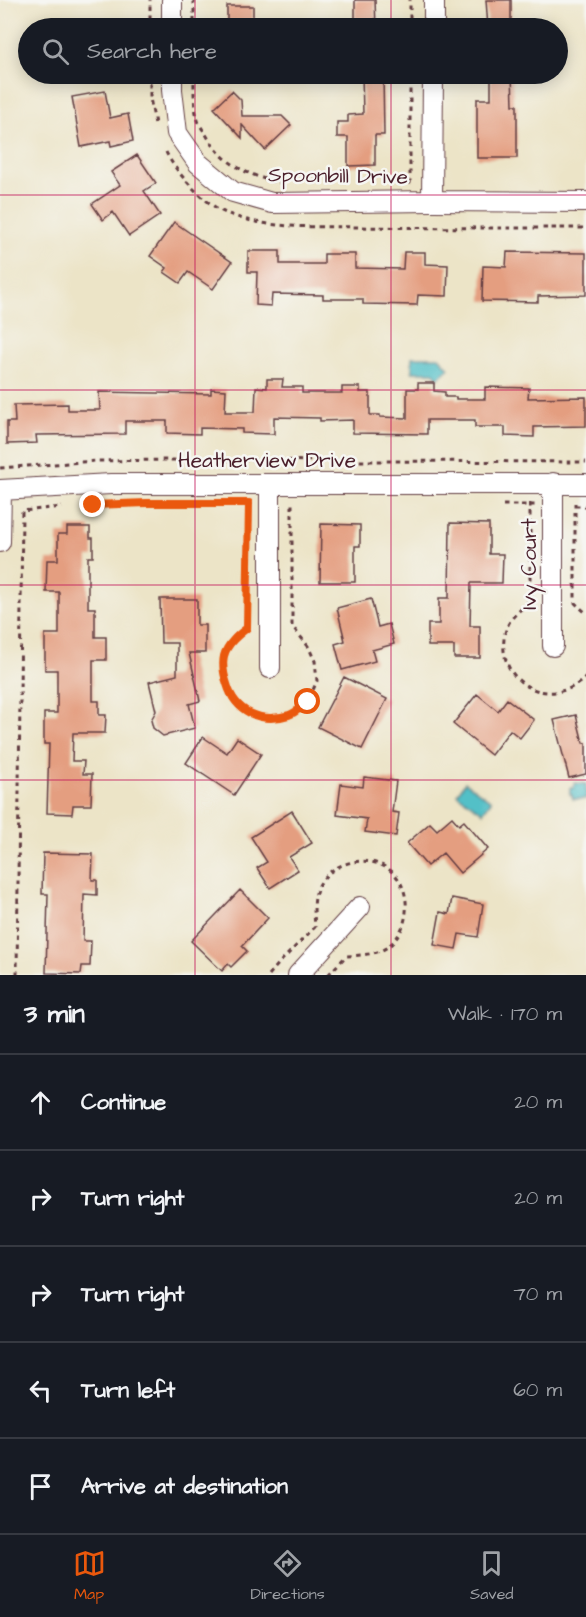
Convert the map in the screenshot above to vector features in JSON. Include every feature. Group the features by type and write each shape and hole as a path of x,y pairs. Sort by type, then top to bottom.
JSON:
{"street":[{"path":"172,0 172,18"},
{"path":"434,0 434,18"},
{"name":"Spoonbill Drive","path":"172,84 177,133 198,163 233,192 272,203 586,202"},
{"path":"432,201 433,84"},
{"name":"Heatherview Drive","path":"0,542 0,490 111,484 553,483 581,491"},
{"name":"Ivy Court","path":"553,483 553,646"},
{"path":"270,484 270,668"},
{"path":"298,975 360,907"}],"path":[{"path":"150,0 150,18"},
{"path":"194,0 194,18"},
{"path":"410,0 410,18"},
{"path":"194,84 198,121 212,145 233,164 254,176 282,183"},
{"path":"398,183 410,183 410,84"},
{"path":"0,468 96,461 166,460 586,462"},
{"path":"581,491 575,506 575,603 586,613"},
{"path":"530,498 530,596 528,603 515,614 506,631 504,647 506,662 519,681 539,691 557,693 576,686 586,677"},
{"path":"249,503 247,628 235,637 224,656 224,673 230,694 238,706 251,714 270,719 291,714 308,702 317,681 315,661 308,646 292,626 292,503"},
{"path":"494,505 537,505"},
{"path":"568,506 586,506"},
{"path":"16,975 22,511 69,507"}],"water":[{"path":"412,357 439,357 449,368 438,378 433,372 412,372"},
{"path":"465,782 491,801 483,812 457,794"},
{"path":"574,783 586,784 586,799 573,799 570,788 574,788"}],"building":[{"path":"355,0 375,0 376,18 355,18"},
{"path":"486,0 511,0 511,18 487,18"},
{"path":"227,6 253,6 253,18 227,18"},
{"path":"362,84 383,84 384,135 375,135 375,165 348,166 348,137 337,137 337,122 348,122 348,115 363,114"},
{"path":"491,84 512,84 513,105 517,105 517,158 477,158 477,99 491,99"},
{"path":"105,91 110,118 128,114 133,141 111,146 110,141 81,147 72,97"},
{"path":"232,91 241,100 242,116 282,116 291,125 265,150 242,125 242,138 214,108"},
{"path":"137,155 156,183 144,191 160,215 129,236 113,212 103,220 92,204 120,185 111,172"},
{"path":"174,222 232,262 213,289 188,272 180,283 164,272 167,268 150,256"},
{"path":"248,251 280,251 280,264 324,264 324,254 355,254 355,268 403,269 404,252 425,252 425,264 448,265 447,296 418,295 417,305 363,304 363,299 323,299 323,295 272,294 271,306 256,305 257,272 248,272"},
{"path":"507,252 586,253 586,295 538,296 538,302 482,301 483,266 506,267"},
{"path":"267,379 283,379 282,387 302,387 302,393 342,393 342,387 360,387 360,392 370,392 370,415 407,418 407,389 418,389 418,383 434,383 434,391 445,392 445,397 456,397 456,399 485,399 485,387 529,388 528,398 586,397 586,426 534,427 534,437 505,436 505,427 475,427 475,420 427,420 427,434 353,433 353,420 320,421 320,418 274,417 274,434 242,433 242,429 200,428 200,434 167,433 167,421 125,421 125,434 36,435 37,443 7,444 7,422 15,422 14,405 68,404 68,410 100,410 99,392 211,394 211,389 226,390 225,412 255,412 256,387 267,388"},
{"path":"450,523 489,524 489,554 503,554 502,583 471,583 470,626 480,626 480,658 454,658 454,646 428,646 428,624 439,624 439,598 449,598"},
{"path":"321,524 360,525 360,546 355,546 355,582 320,582"},
{"path":"67,527 90,527 90,538 93,538 93,557 88,557 88,608 95,608 95,637 106,637 106,660 93,660 93,701 99,701 99,715 106,715 105,733 73,733 72,761 84,761 83,774 92,774 91,805 73,805 72,814 47,813 49,744 44,744 44,713 57,713 57,670 45,670 45,634 59,634 59,592 46,592 47,560 58,560 58,534 67,534"},
{"path":"160,599 197,599 197,625 205,625 205,653 189,653 200,701 189,704 195,728 163,736 153,728 151,720 156,711 149,682 177,675 177,643 161,643"},
{"path":"371,599 378,627 389,624 394,644 372,650 375,661 342,670 335,644 345,641 337,608"},
{"path":"344,677 387,699 362,749 318,727"},
{"path":"477,694 498,711 507,699 534,720 520,738 510,730 491,755 453,724"},
{"path":"576,715 583,743 586,743 586,774 569,778 554,720"},
{"path":"203,737 227,753 237,738 261,754 234,795 186,763"},
{"path":"364,777 396,781 392,812 399,813 396,836 365,832 367,819 337,815 341,784 363,787"},
{"path":"292,811 312,843 289,857 298,870 270,888 257,868 267,862 251,837"},
{"path":"452,817 459,825 464,821 488,849 460,873 443,853 427,866 407,843 430,823 437,830"},
{"path":"43,853 93,854 92,880 97,880 97,895 84,894 83,941 91,941 90,966 82,966 81,974 46,973 48,894 42,894"},
{"path":"240,890 268,918 242,946 247,951 231,967 228,964 222,971 191,941"},
{"path":"452,898 483,904 478,937 459,934 456,949 434,945 440,912 449,914"}],"route":[{"path":"93,505 249,503 247,628 235,637 224,656 224,673 230,694 238,706 251,714 270,719 291,714 308,702"}]}
